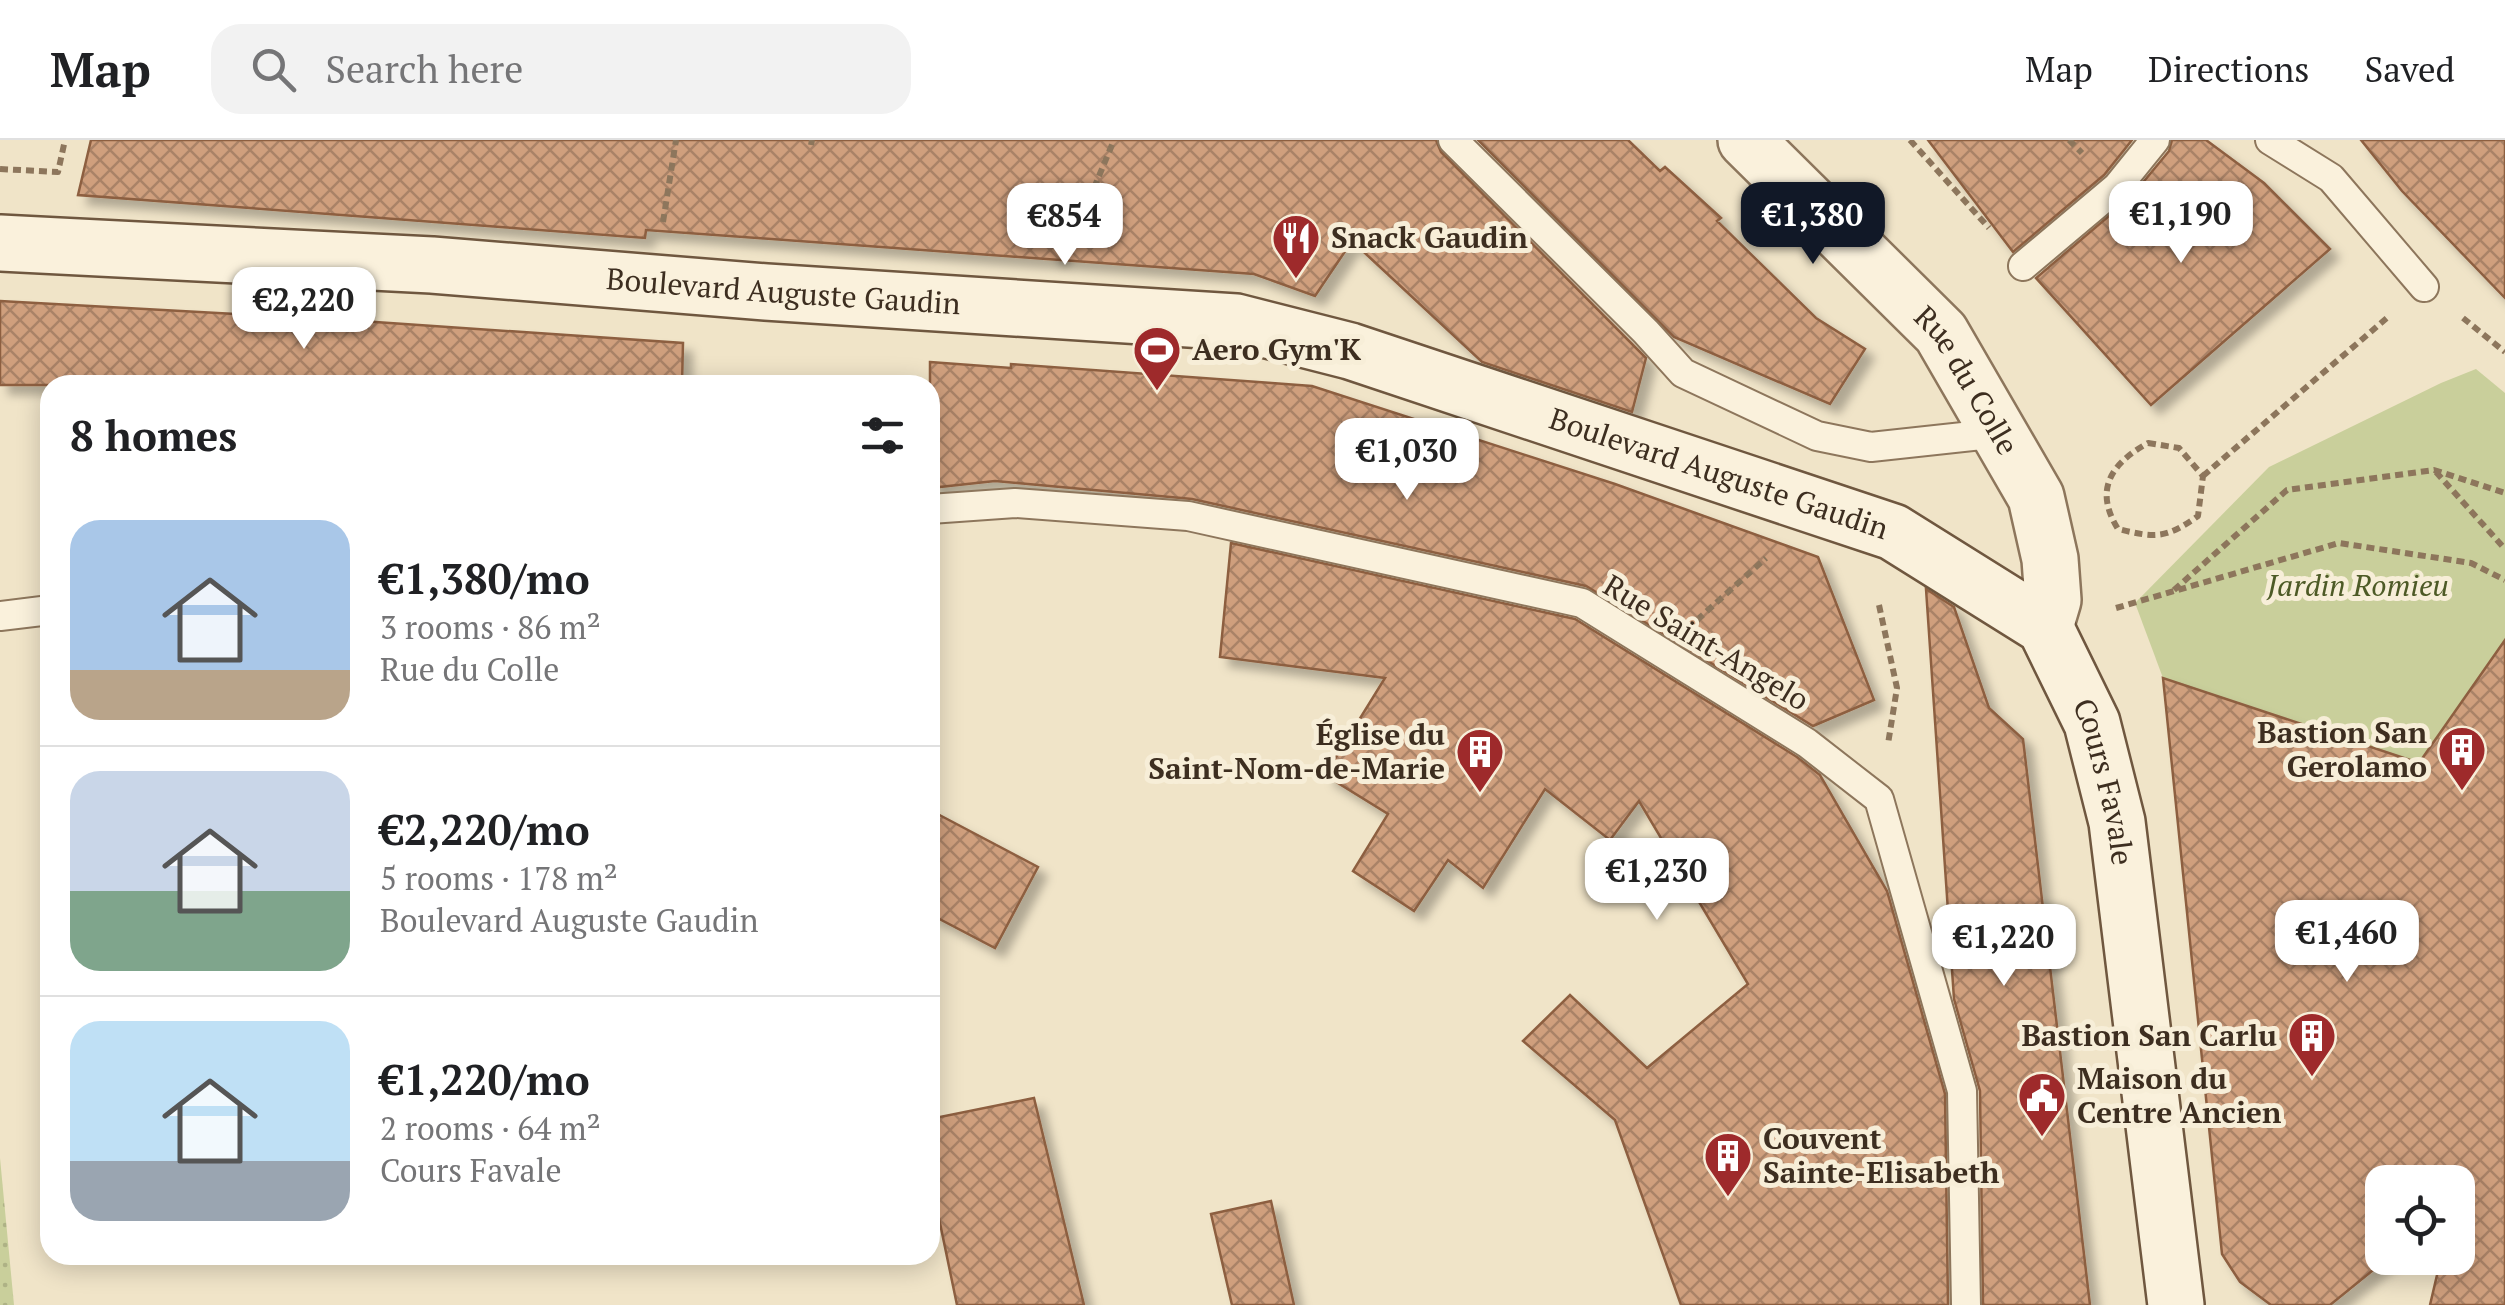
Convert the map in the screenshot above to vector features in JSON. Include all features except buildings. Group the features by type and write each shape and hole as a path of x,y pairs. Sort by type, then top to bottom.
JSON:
{"main road":[{"name":"Rue du Colle","path":"1746,140 1941,333 2036,497 2050,559 2053,600 2045,627"},
{"name":"Boulevard Auguste Gaudin","path":"0,242 432,265 1236,322 1312,340 1893,532 2045,627"},
{"name":"Cours Favale","path":"2045,627 2092,723 2117,822 2176,1305"}],"lane":[{"path":"1453,140 1683,373 1817,436 1872,447 2000,432"},
{"path":"2023,266 2117,187 2155,140"},
{"path":"2270,140 2331,178 2424,287"},
{"name":"Rue Saint-Angelo","path":"940,508 1014,503 1188,516 1582,604 1807,742 1879,799"},
{"path":"0,616 40,611"},
{"path":"1879,799 1962,1091 1966,1305"}],"path":[{"path":"0,169 58,172 65,140"},
{"path":"658,283 660,238 676,140"},
{"path":"1043,309 1114,140"},
{"path":"1910,140 2023,266"},
{"path":"2203,476 2179,448 2148,443 2130,453 2112,471 2106,496 2108,514 2118,529 2150,537 2174,533 2198,516 2203,476 2424,287"},
{"path":"2505,493 2434,470 2287,490 2171,593 2340,544 2471,563 2505,580"},
{"path":"2434,470 2505,550"},
{"path":"1663,651 1823,507"},
{"path":"1879,604 1897,688 1879,799"}],"green space":[{"name":"Jardin Romieu","path":"2476,369 2505,393 2505,640 2419,763 2163,678 2135,603 2269,467"},
{"path":"0,1158 14,1305 0,1305"}],"place":[{"name":"Snack Gaudin","path":"1296,280"},
{"name":"Aero Gym'K","path":"1157,392"},
{"name":"Bastion San Gerolamo","path":"2462,792"},
{"name":"Église du Saint-Nom-de-Marie","path":"1480,794"},
{"name":"Bastion San Carlu","path":"2312,1078"},
{"name":"Maison du Centre Ancien","path":"2042,1138"},
{"name":"Couvent Sainte-Elisabeth","path":"1728,1198"}]}
